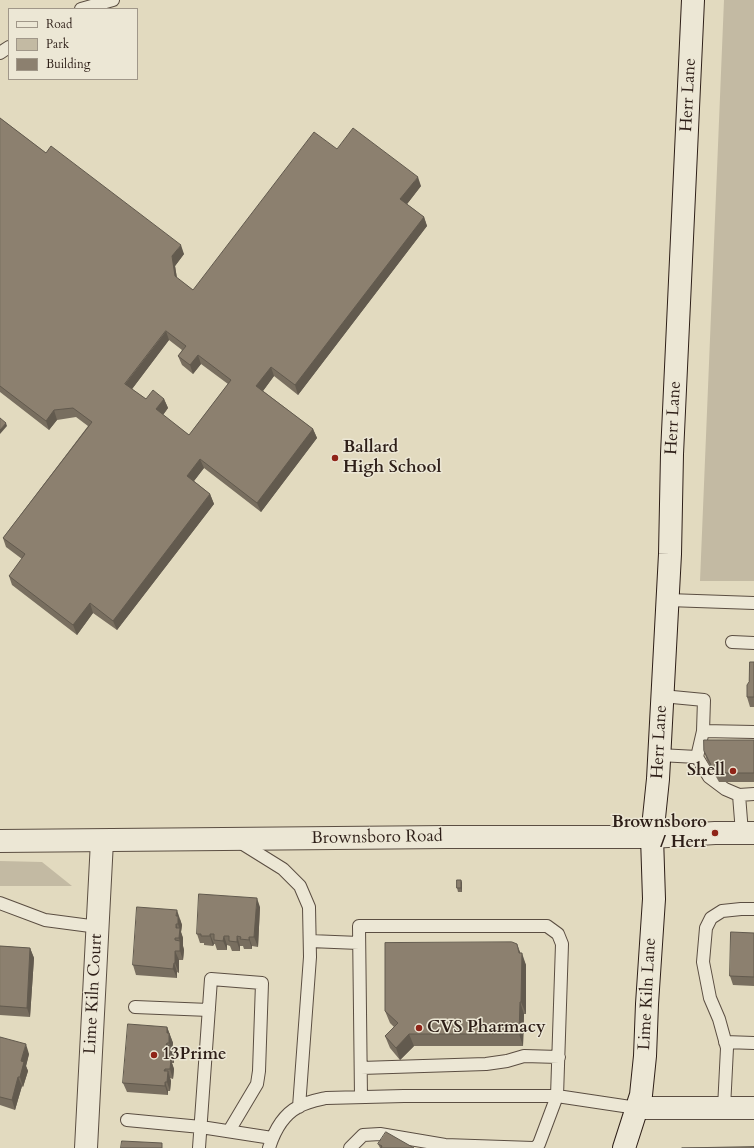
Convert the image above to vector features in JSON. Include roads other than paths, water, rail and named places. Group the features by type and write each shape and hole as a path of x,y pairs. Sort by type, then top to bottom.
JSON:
{"street":[{"name":"Herr Lane","path":"652,837 658,779 668,600 672,454 693,0"},
{"name":"Brownsboro Road","path":"0,841 652,837 715,833 748,833"},
{"name":"Lime Kiln Lane","path":"624,1148 641,1095 645,1056 654,899 652,837"},
{"name":"Lime Kiln Court","path":"86,1148 102,841"},
{"path":"637,1108 754,1108"}],"lane":[{"path":"85,8 114,0"},
{"path":"668,600 754,603"},
{"path":"732,642 754,643"},
{"path":"662,696 704,700 703,731 697,757 709,777 725,789 739,795 754,794"},
{"path":"703,731 754,732"},
{"path":"659,755 697,757"},
{"path":"739,795 748,833"},
{"path":"236,839 283,869 300,886 309,907 310,957 299,1107"},
{"path":"0,903 45,920 98,927"},
{"path":"724,1108 727,1048 719,1019 710,998 703,962 706,928 711,918 722,911 741,909 754,910"},
{"path":"350,1148 363,1135 380,1134 445,1145 534,1148 539,1144 557,1096 562,944 558,934 547,926 359,926 361,1097"},
{"path":"310,941 359,944"},
{"path":"199,1148 211,979 262,983 257,1084 229,1131"},
{"path":"135,1008 209,1010"},
{"path":"725,1042 754,1043"},
{"path":"361,1068 486,1064 507,1061 524,1056 559,1056"},
{"path":"127,1120 229,1131 270,1143 282,1121 290,1114 299,1107 326,1098 557,1096 637,1108"}],"place":[{"name":"Ballard High School","path":"335,458"},
{"name":"Shell","path":"733,771"},
{"name":"Brownsboro / Herr","path":"715,833"},
{"name":"CVS Pharmacy","path":"419,1028"},
{"name":"13Prime","path":"154,1055"}]}
